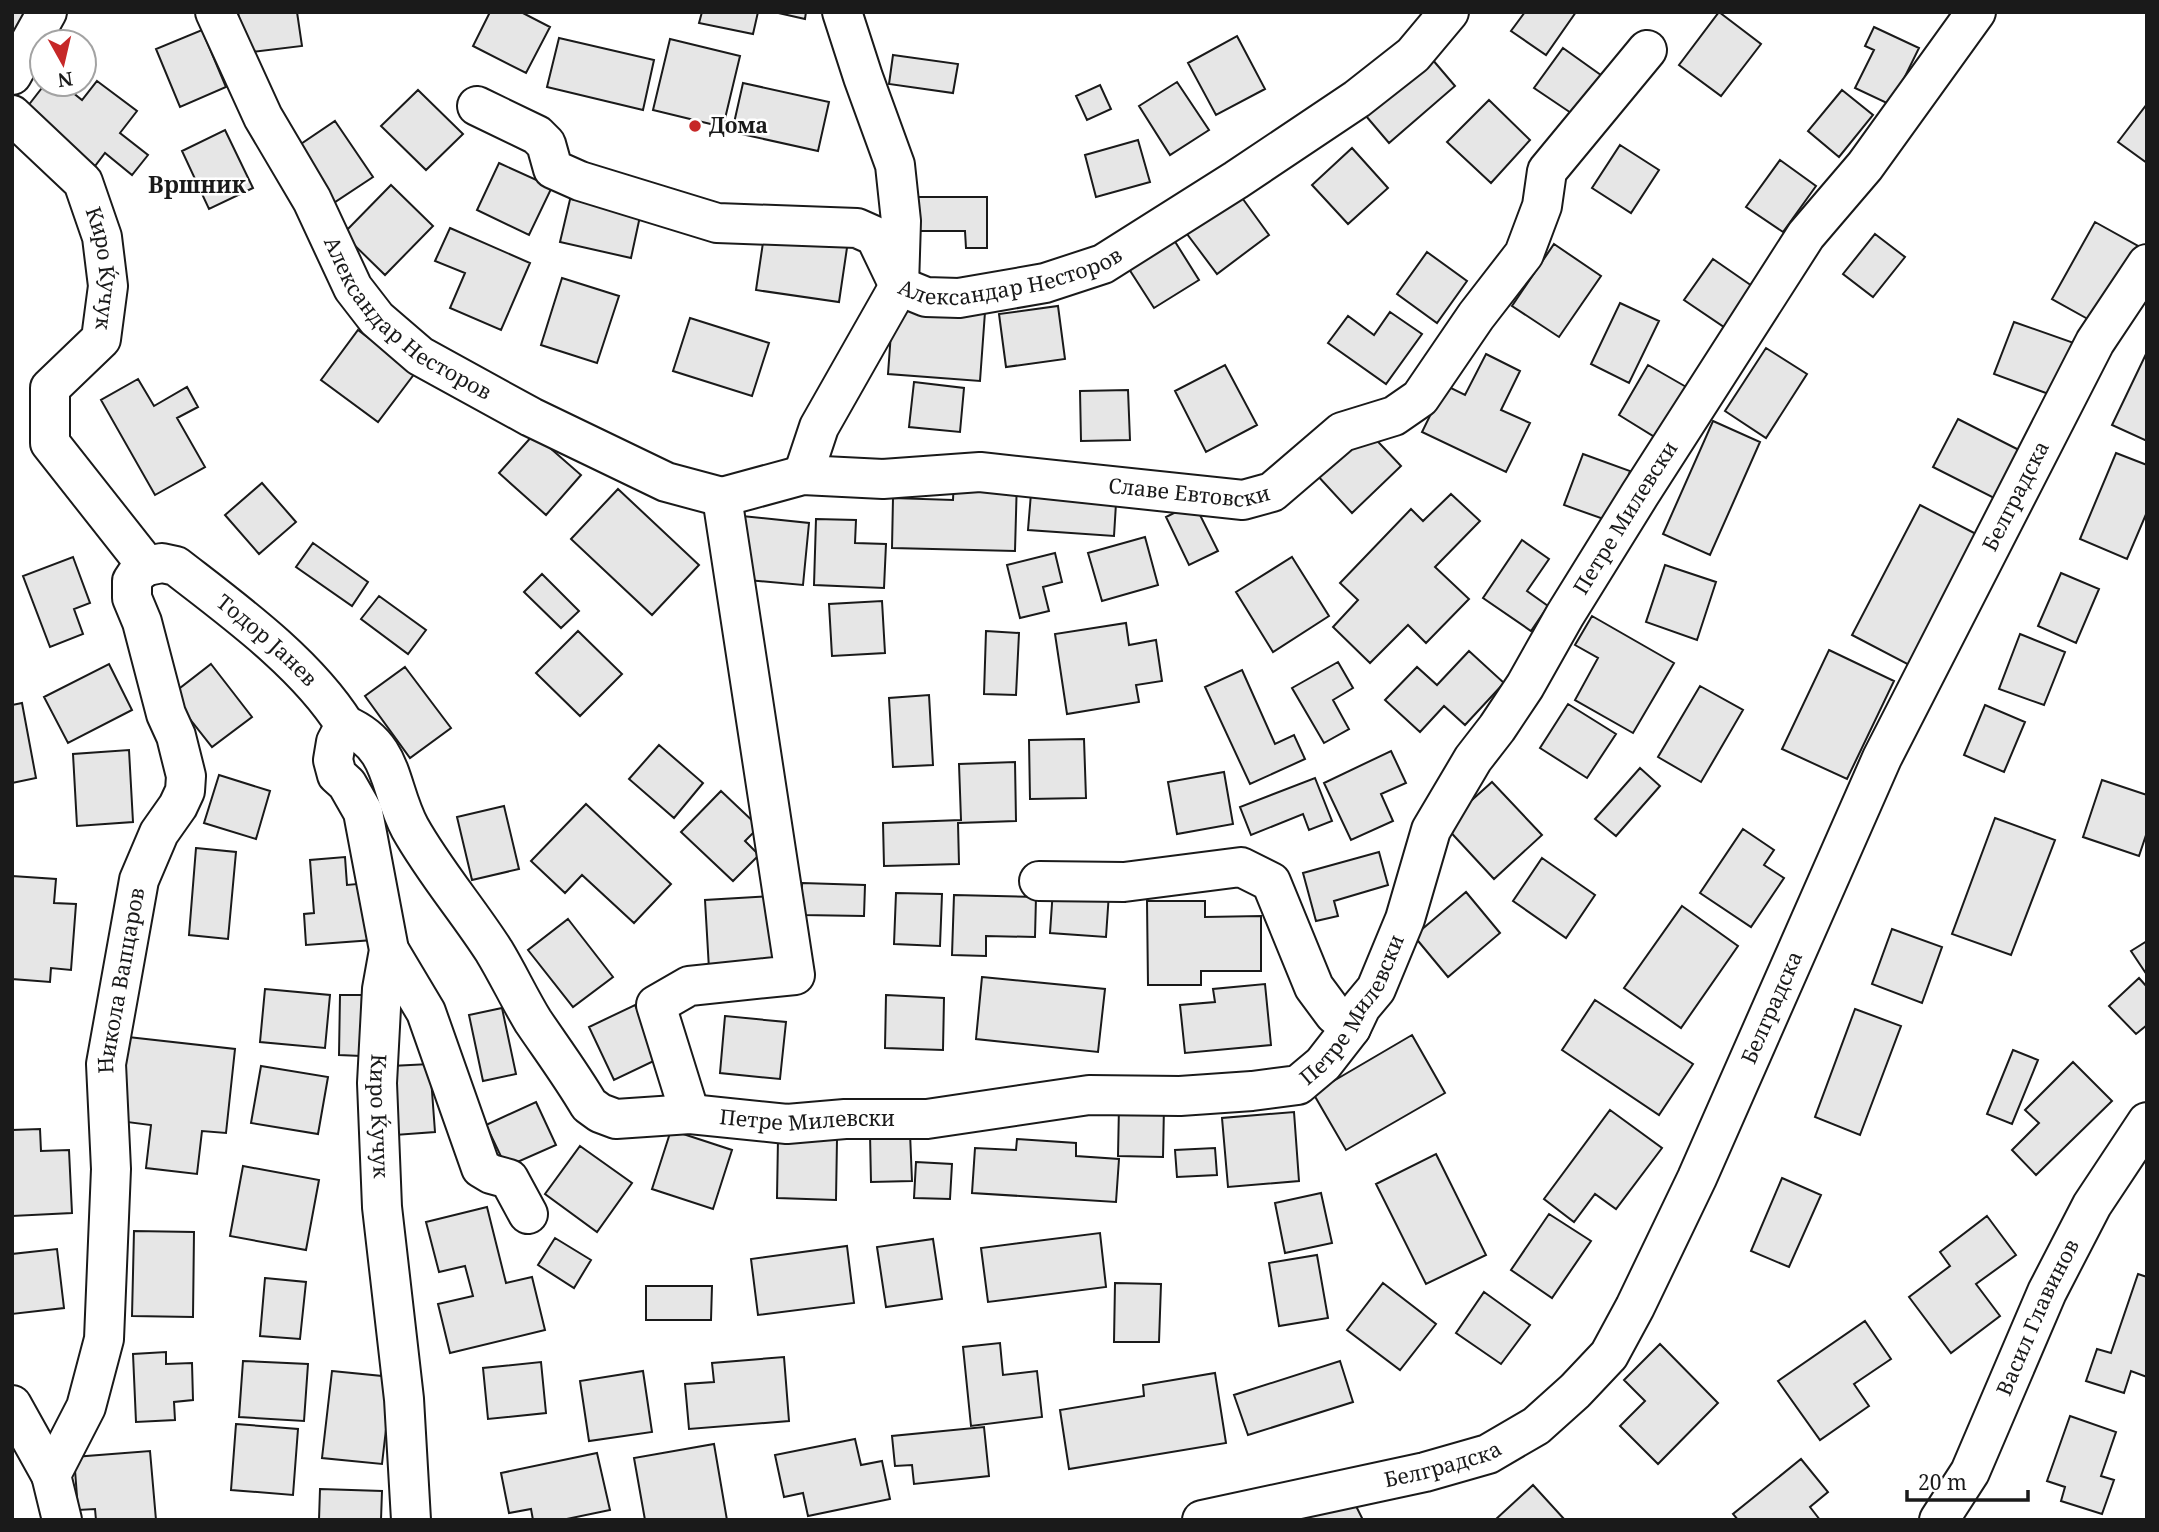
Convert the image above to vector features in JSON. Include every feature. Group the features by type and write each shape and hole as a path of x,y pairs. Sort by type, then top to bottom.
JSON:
{"street":[{"path":"12,75 47,12"},
{"name":"Александар Несторов","path":"215,12 263,117 312,200 353,288 377,319 420,356 531,417 666,482 722,497"},
{"path":"803,475 819,427 899,286 901,221 895,165 842,12"},
{"name":"Александар Несторов","path":"477,106 537,135 546,144 553,169 580,181 717,223 857,228 875,236 899,286 926,298 960,298 1045,283 1103,264 1357,99 1413,55 1449,12"},
{"name":"Петре Милевски","path":"345,725 362,732 389,765 392,784 410,827 494,952 533,1020 589,1105 600,1114 616,1119 690,1114 787,1124 845,1119 927,1119 1089,1095 1180,1096 1298,1085 1324,1063 1376,989 1405,919 1431,830 1473,759 1518,696 1640,494 1806,235 1865,166 1976,12"},
{"name":"Славе Евтовски","path":"722,497 803,475 883,479 980,472 1243,500 1272,492 1342,432 1394,416 1420,398 1476,316 1524,254 1542,206 1547,171 1647,50"},
{"name":"Киро Ќучук","path":"12,115 83,181 102,237 108,286 101,339 50,388 50,443 162,566"},
{"name":"Белградска","path":"1202,1520 1425,1472 1488,1454 1536,1426 1575,1391 1609,1355 1697,1178 1882,758 2095,342 2147,264"},
{"path":"690,1114 656,1005 689,986 795,975 722,497"},
{"name":"Тодор Јанев","path":"162,566 302,670 330,701 345,725"},
{"name":"Никола Вапцаров","path":"59,1459 86,1407 104,1339 111,1169 106,1064 123,962 139,880 159,833 178,806 185,783 183,760 166,714 142,622 132,598 132,581 138,572 162,566"},
{"name":"Киро Ќучук","path":"345,725 336,742 333,760 337,775 347,784 363,812 389,950 382,989 377,1083 382,1207 404,1399 411,1520"},
{"path":"1040,881 1124,882 1241,867 1271,882 1314,986 1334,1014 1351,1028"},
{"path":"389,950 426,1012 481,1168 509,1179 528,1213"},
{"name":"Васил Главинов","path":"1939,1520 1970,1472 2047,1292 2092,1205 2147,1122"},
{"path":"12,1405 59,1459 62,1520"}],"building":[{"path":"12,12 28,12 12,36"},
{"path":"238,12 297,12 302,46 243,53"},
{"path":"490,12 521,12 550,27 526,73 473,46"},
{"path":"702,12 758,12 753,34 699,23"},
{"path":"774,12 806,12 805,19"},
{"path":"1525,12 1576,12 1546,55 1511,31"},
{"path":"1719,12 1761,44 1721,96 1679,65"},
{"path":"1874,27 1919,48 1891,105 1855,88 1874,50 1865,46"},
{"path":"202,30 226,87 180,107 156,49"},
{"path":"1237,36 1265,89 1216,115 1188,63"},
{"path":"559,38 654,60 643,110 547,87"},
{"path":"670,39 740,56 723,127 653,110"},
{"path":"1563,48 1605,78 1577,117 1534,88"},
{"path":"893,55 958,64 953,93 889,84"},
{"path":"1432,59 1455,86 1389,143 1366,116"},
{"path":"98,82 137,111 120,133 148,155 132,175 105,153 95,166 24,111 34,98 98,98"},
{"path":"1177,82 1209,130 1170,155 1139,106"},
{"path":"743,83 829,102 818,151 732,132"},
{"path":"1100,85 1111,109 1087,120 1076,96"},
{"path":"418,90 463,134 426,170 381,126"},
{"path":"1842,90 1873,115 1839,157 1808,131"},
{"path":"1489,100 1530,140 1491,183 1447,142"},
{"path":"2147,104 2147,163 2118,142"},
{"path":"335,121 373,177 329,206 292,150"},
{"path":"225,130 253,188 209,209 182,151"},
{"path":"1138,140 1150,182 1096,197 1085,155"},
{"path":"1620,145 1659,170 1631,213 1592,188"},
{"path":"1352,148 1388,188 1348,224 1312,185"},
{"path":"1780,160 1816,186 1783,232 1746,207"},
{"path":"499,163 552,187 529,235 477,210"},
{"path":"391,185 433,226 385,275 343,234"},
{"path":"572,191 642,207 631,258 560,242"},
{"path":"1240,195 1269,235 1217,274 1187,234"},
{"path":"911,197 987,197 987,248 966,248 965,231 911,231"},
{"path":"2095,222 2138,246 2095,323 2052,299"},
{"path":"450,228 530,263 501,330 450,308 465,273 435,261"},
{"path":"765,229 848,241 839,302 756,290"},
{"path":"1875,234 1905,257 1873,297 1843,274"},
{"path":"1174,240 1199,280 1154,308 1129,269"},
{"path":"1554,244 1601,276 1559,337 1512,306"},
{"path":"1427,252 1467,281 1437,323 1397,294"},
{"path":"1713,259 1752,286 1724,327 1684,300"},
{"path":"562,278 619,296 597,363 541,345"},
{"path":"1620,303 1659,321 1629,383 1591,364"},
{"path":"893,305 985,312 980,381 888,374"},
{"path":"1058,306 1065,359 1006,367 999,314"},
{"path":"1390,312 1422,334 1386,384 1328,343 1348,316 1374,335"},
{"path":"690,318 769,343 752,396 673,371"},
{"path":"2014,322 2074,343 2054,396 1994,374"},
{"path":"358,330 415,373 378,422 321,380"},
{"path":"1766,348 1807,374 1766,438 1725,411"},
{"path":"2147,352 2147,441 2112,425"},
{"path":"1486,354 1520,371 1501,410 1530,423 1506,472 1422,432 1445,385 1465,395"},
{"path":"1225,365 1257,425 1206,452 1175,391"},
{"path":"1648,365 1688,388 1658,439 1619,415"},
{"path":"138,379 154,406 187,387 198,407 177,418 205,467 155,495 101,400"},
{"path":"914,382 964,388 960,432 909,427"},
{"path":"1128,390 1130,440 1081,441 1080,391"},
{"path":"1958,419 2021,451 1996,499 1933,467"},
{"path":"1713,421 1760,442 1710,555 1663,534"},
{"path":"1365,428 1401,466 1352,513 1316,474"},
{"path":"534,434 581,475 546,515 499,473"},
{"path":"2116,453 2147,465 2147,512 2127,559 2080,539"},
{"path":"1583,454 1630,471 1612,522 1564,505"},
{"path":"954,477 1017,478 1015,551 892,548 893,498 953,500"},
{"path":"1032,481 1117,487 1114,536 1028,530"},
{"path":"262,483 296,522 259,554 225,515"},
{"path":"618,489 699,565 652,615 571,539"},
{"path":"1451,494 1480,521 1435,567 1469,599 1426,643 1408,625 1370,663 1333,627 1358,600 1340,583 1411,509 1423,521"},
{"path":"1194,503 1218,551 1189,565 1166,517"},
{"path":"1920,505 1980,536 1913,667 1852,635"},
{"path":"742,516 809,523 803,585 736,579"},
{"path":"816,519 856,520 855,543 886,544 884,588 814,585"},
{"path":"1145,537 1158,585 1102,601 1088,553"},
{"path":"1522,540 1549,559 1527,591 1548,606 1531,631 1483,598"},
{"path":"313,543 368,582 352,606 296,567"},
{"path":"1055,553 1062,582 1043,587 1049,611 1020,618 1007,565"},
{"path":"73,557 90,603 74,609 83,634 50,647 23,576"},
{"path":"1292,557 1329,616 1273,652 1236,592"},
{"path":"1665,565 1716,582 1697,640 1646,622"},
{"path":"2061,573 2099,589 2076,643 2038,626"},
{"path":"542,574 579,611 561,628 524,592"},
{"path":"379,596 426,630 408,654 361,619"},
{"path":"882,601 885,653 832,656 829,604"},
{"path":"1592,616 1674,663 1633,733 1575,700 1598,658 1575,645"},
{"path":"1126,623 1129,645 1156,640 1162,681 1136,685 1139,702 1067,714 1055,634"},
{"path":"578,631 622,674 580,716 536,673"},
{"path":"986,631 1019,633 1016,695 984,694"},
{"path":"2020,634 2065,652 2044,705 1999,689"},
{"path":"1829,650 1894,681 1847,779 1782,749"},
{"path":"1469,651 1504,683 1465,725 1444,706 1420,732 1385,700 1417,667 1437,685"},
{"path":"1338,662 1353,688 1333,700 1349,729 1324,743 1292,688"},
{"path":"109,664 132,710 68,743 44,697"},
{"path":"211,664 252,717 212,747 171,695"},
{"path":"405,667 451,728 410,758 365,696"},
{"path":"1242,670 1275,744 1294,735 1305,759 1250,784 1205,687"},
{"path":"1700,686 1743,710 1701,782 1658,757"},
{"path":"929,695 933,765 893,767 889,698"},
{"path":"22,703 36,778 12,783 12,705"},
{"path":"1568,704 1616,734 1587,778 1540,748"},
{"path":"1985,705 2025,722 2004,772 1964,755"},
{"path":"1084,739 1086,798 1030,799 1029,740"},
{"path":"659,745 703,783 674,818 629,779"},
{"path":"129,750 133,822 77,826 73,754"},
{"path":"1391,751 1406,783 1381,794 1393,821 1351,840 1324,783"},
{"path":"1015,762 1016,821 958,823 959,864 884,866 883,823 961,820 959,764"},
{"path":"1640,768 1660,786 1616,836 1595,819"},
{"path":"1224,772 1233,824 1177,834 1168,782"},
{"path":"219,775 270,791 256,839 204,823"},
{"path":"1315,778 1332,821 1309,830 1303,814 1251,835 1240,807"},
{"path":"2102,780 2147,795 2147,832 2139,856 2083,837"},
{"path":"1492,782 1542,835 1494,879 1444,825"},
{"path":"721,791 759,827 745,841 759,855 733,881 681,832"},
{"path":"586,804 671,884 634,923 582,875 565,893 531,861"},
{"path":"504,806 519,869 472,880 457,817"},
{"path":"1995,818 2055,840 2011,955 1952,934"},
{"path":"1743,829 1774,850 1764,865 1784,878 1751,927 1700,893"},
{"path":"196,848 236,852 228,939 189,935"},
{"path":"1379,852 1388,885 1334,901 1338,916 1316,921 1303,873"},
{"path":"345,857 347,885 368,883 373,940 306,945 304,914 314,913 310,860"},
{"path":"1542,858 1595,895 1566,938 1513,901"},
{"path":"12,876 56,879 54,903 76,904 71,970 51,968 50,982 12,979"},
{"path":"802,883 865,885 864,916 802,915"},
{"path":"1053,889 1109,893 1106,937 1050,933"},
{"path":"1466,892 1500,933 1448,977 1414,936"},
{"path":"896,893 942,894 940,946 894,944"},
{"path":"954,895 1036,897 1035,937 986,936 986,956 952,955"},
{"path":"772,896 776,965 709,969 705,900"},
{"path":"1147,901 1205,901 1205,917 1261,916 1261,971 1201,971 1201,985 1148,985"},
{"path":"1682,906 1738,946 1681,1028 1624,988"},
{"path":"568,919 613,977 573,1007 528,950"},
{"path":"1892,929 1942,947 1922,1003 1872,984"},
{"path":"2147,941 2147,975 2131,951"},
{"path":"982,977 1105,989 1098,1052 976,1039"},
{"path":"2139,978 2147,987 2147,1025 2136,1034 2109,1006"},
{"path":"1265,984 1271,1045 1185,1053 1180,1005 1215,1002 1213,989"},
{"path":"265,989 330,995 325,1048 260,1042"},
{"path":"340,995 362,995 361,1056 339,1055"},
{"path":"886,995 944,998 943,1050 885,1048"},
{"path":"1595,1000 1693,1064 1659,1115 1562,1050"},
{"path":"635,1005 660,1058 614,1080 589,1027"},
{"path":"502,1008 516,1074 483,1081 469,1015"},
{"path":"1855,1009 1901,1026 1860,1135 1815,1117"},
{"path":"725,1016 786,1022 780,1079 720,1073"},
{"path":"1412,1035 1445,1093 1346,1150 1313,1093"},
{"path":"128,1037 235,1049 226,1133 202,1131 197,1174 146,1168 151,1125 119,1121"},
{"path":"2013,1050 2038,1060 2012,1124 1987,1114"},
{"path":"2073,1062 2112,1101 2036,1175 2012,1150 2039,1123 2025,1110"},
{"path":"430,1064 435,1132 395,1135 391,1066"},
{"path":"261,1066 328,1077 318,1134 251,1123"},
{"path":"536,1102 556,1145 506,1167 486,1125"},
{"path":"1119,1106 1164,1106 1163,1157 1118,1156"},
{"path":"1610,1110 1662,1148 1616,1209 1595,1194 1574,1222 1544,1199"},
{"path":"1294,1112 1299,1181 1228,1187 1222,1118"},
{"path":"40,1129 41,1151 69,1150 72,1213 12,1216 12,1130"},
{"path":"671,1130 732,1150 713,1209 652,1189"},
{"path":"910,1133 912,1181 871,1182 870,1134"},
{"path":"778,1138 837,1139 836,1200 777,1198"},
{"path":"1017,1139 1076,1143 1076,1156 1119,1159 1116,1202 972,1193 975,1148 1016,1150"},
{"path":"580,1146 632,1183 597,1232 545,1194"},
{"path":"1215,1148 1217,1175 1177,1177 1175,1150"},
{"path":"1436,1154 1486,1255 1426,1284 1376,1184"},
{"path":"916,1162 952,1164 950,1199 914,1198"},
{"path":"243,1166 319,1180 306,1250 230,1236"},
{"path":"1782,1178 1821,1195 1789,1267 1751,1251"},
{"path":"1321,1193 1332,1243 1285,1253 1275,1203"},
{"path":"487,1207 506,1283 532,1277 545,1330 450,1353 438,1304 473,1296 465,1266 439,1272 426,1222"},
{"path":"1549,1214 1591,1241 1552,1298 1511,1270"},
{"path":"1987,1216 2016,1255 1976,1284 2000,1316 1951,1353 1909,1297 1950,1266 1940,1252"},
{"path":"134,1231 194,1232 193,1317 132,1316"},
{"path":"1100,1233 1106,1287 988,1302 981,1248"},
{"path":"555,1238 591,1260 574,1288 538,1265"},
{"path":"933,1239 942,1299 886,1307 877,1247"},
{"path":"847,1246 854,1303 758,1315 751,1259"},
{"path":"57,1249 64,1308 12,1314 12,1254"},
{"path":"1317,1255 1328,1318 1279,1326 1269,1263"},
{"path":"2138,1274 2147,1277 2147,1377 2131,1371 2124,1393 2086,1381 2097,1349 2111,1353"},
{"path":"265,1278 306,1282 300,1339 260,1336"},
{"path":"1115,1283 1161,1284 1159,1342 1114,1342"},
{"path":"1383,1283 1436,1324 1400,1370 1347,1330"},
{"path":"646,1286 712,1286 711,1320 646,1320"},
{"path":"1484,1292 1530,1325 1501,1364 1456,1333"},
{"path":"1865,1321 1891,1359 1854,1384 1869,1406 1820,1440 1778,1381"},
{"path":"1000,1343 1003,1375 1037,1371 1042,1417 971,1426 963,1347"},
{"path":"1660,1344 1718,1403 1658,1464 1620,1426 1645,1401 1624,1380"},
{"path":"166,1352 166,1364 192,1363 193,1400 174,1402 175,1420 136,1422 133,1354"},
{"path":"784,1357 789,1421 689,1429 685,1384 714,1382 712,1363"},
{"path":"243,1361 308,1364 304,1421 239,1417"},
{"path":"1340,1361 1353,1402 1248,1435 1234,1395"},
{"path":"541,1362 546,1413 488,1419 483,1368"},
{"path":"332,1371 392,1377 382,1464 322,1458"},
{"path":"643,1371 652,1432 589,1441 580,1381"},
{"path":"1215,1373 1226,1443 1069,1469 1060,1410 1144,1396 1143,1385"},
{"path":"2070,1416 2116,1432 2101,1476 2114,1480 2102,1514 2061,1501 2065,1487 2047,1481"},
{"path":"236,1424 298,1429 293,1495 231,1490"},
{"path":"984,1427 989,1476 914,1484 912,1465 895,1466 892,1436"},
{"path":"855,1439 861,1465 882,1461 890,1499 808,1516 803,1493 784,1497 775,1455"},
{"path":"714,1444 727,1520 645,1520 634,1458"},
{"path":"150,1451 156,1520 96,1520 95,1509 78,1510 74,1457"},
{"path":"597,1453 610,1510 562,1520 533,1520 531,1509 509,1513 501,1473"},
{"path":"1801,1459 1828,1492 1810,1507 1820,1520 1738,1520 1733,1514"},
{"path":"1533,1485 1565,1520 1495,1520"},
{"path":"320,1489 382,1491 381,1520 319,1520"},
{"path":"1350,1494 1363,1520 1302,1520"}],"place":[{"name":"Дома","path":"695,126"}],"district":[{"name":"Вршник","path":"197,185"}]}
